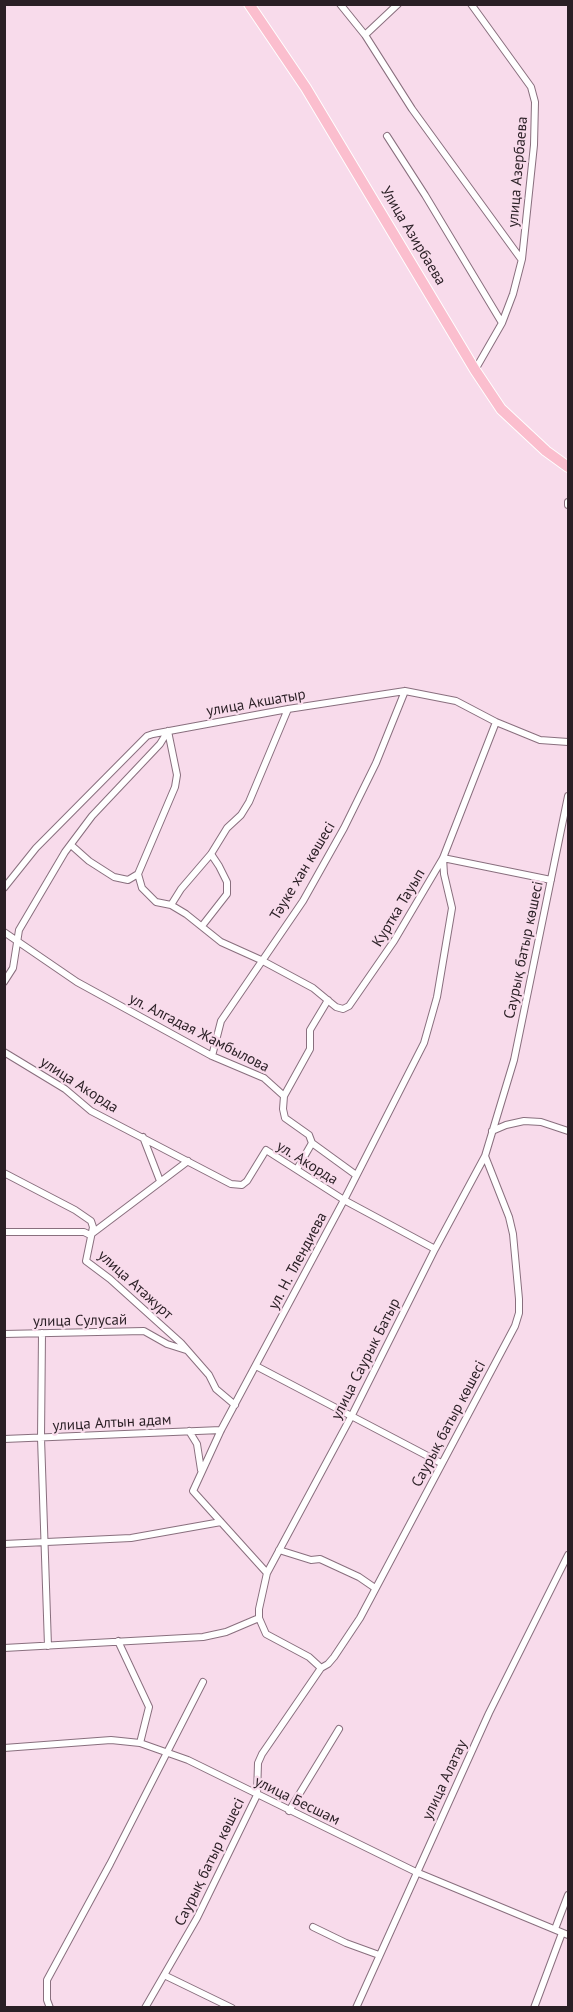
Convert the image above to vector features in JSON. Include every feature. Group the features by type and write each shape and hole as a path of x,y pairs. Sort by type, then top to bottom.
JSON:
{"main road":[{"name":"Улица Азирбаева","path":"249,4 306,88 475,370 501,409 546,451 568,467"}],"street":[{"path":"340,4 365,35 412,109 522,259"},
{"path":"365,35 398,4"},
{"name":"улица Азербаева","path":"471,4 531,87 536,118 522,259 513,294 502,323 475,370"},
{"path":"387,136 502,323"},
{"name":"улица Акшатыр","path":"4,888 36,848 147,736 405,691 456,701 496,722 540,740 568,742"},
{"name":"Тәуке хан көшесі","path":"212,1056 221,1021 303,900 344,828 376,763 405,691"},
{"path":"171,905 181,889 211,855 227,828 241,815 249,802 288,710"},
{"name":"Куртка Тауып","path":"328,1000 336,1007 343,1009 349,1006 394,941 443,858 496,722"},
{"path":"71,845 89,861 114,877 128,880 138,874 175,787 176,768 168,731"},
{"path":"4,982 13,968 19,930 71,845 92,816 160,744 168,731"},
{"name":"Саурық батыр көшесі","path":"145,2007 197,1918 257,1795 256,1773 262,1754 321,1668 334,1657 360,1618 515,1326 519,1313 513,1234 509,1217 485,1156 514,1060 568,796"},
{"path":"202,926 227,894 227,882 211,855"},
{"path":"443,858 551,880"},
{"name":"ул. Н. Тлендиева","path":"221,1522 193,1491 222,1430 424,1043 437,997 452,908 444,874 443,858"},
{"path":"138,874 142,888 156,902 171,905 221,942 313,988 328,1000 310,1030 310,1048 284,1096 283,1109 285,1118 309,1135 312,1143 356,1175"},
{"name":"ул. Алгадая Жамбылова","path":"4,932 76,982 212,1056 264,1078 284,1096"},
{"name":"улица Акорда","path":"4,1052 65,1089 92,1111 143,1136"},
{"path":"492,1131 524,1121 541,1122 568,1131"},
{"path":"143,1136 160,1181"},
{"name":"ул. Акорда","path":"143,1136 231,1184 242,1185 247,1181 266,1150 344,1200 435,1249"},
{"path":"297,1169 312,1143"},
{"name":"улица Саурык Батыр","path":"259,1618 267,1573 352,1415 435,1249 485,1156"},
{"path":"4,1232 84,1232 90,1235 188,1161"},
{"name":"улица Атажурт","path":"4,1173 75,1210 91,1221 93,1227 86,1261 188,1351 209,1375 216,1389 235,1405"},
{"name":"улица Сулусай","path":"4,1334 144,1331 167,1344 188,1351"},
{"path":"42,1333 41,1438 48,1646"},
{"path":"256,1366 441,1462"},
{"name":"улица Алтын адам","path":"4,1439 222,1430"},
{"path":"189,1431 197,1444 201,1474"},
{"path":"4,1544 131,1538 221,1522 267,1573"},
{"path":"279,1550 311,1560 320,1559 359,1577 375,1588"},
{"name":"улица Алатау","path":"356,2007 489,1713 565,1568 568,1555"},
{"path":"4,1648 203,1637 226,1632 259,1618 266,1634 309,1657 321,1668"},
{"path":"118,1641 149,1707 140,1743"},
{"path":"50,2007 47,2000 47,1980 110,1864 203,1682"},
{"path":"289,1810 339,1729"},
{"name":"улица Бесшам","path":"4,1748 111,1740 140,1743 188,1760 416,1872 562,1932"},
{"path":"534,2007 562,1932 568,1894"},
{"path":"313,1927 346,1943 380,1955"},
{"path":"164,1975 232,2007"}]}
